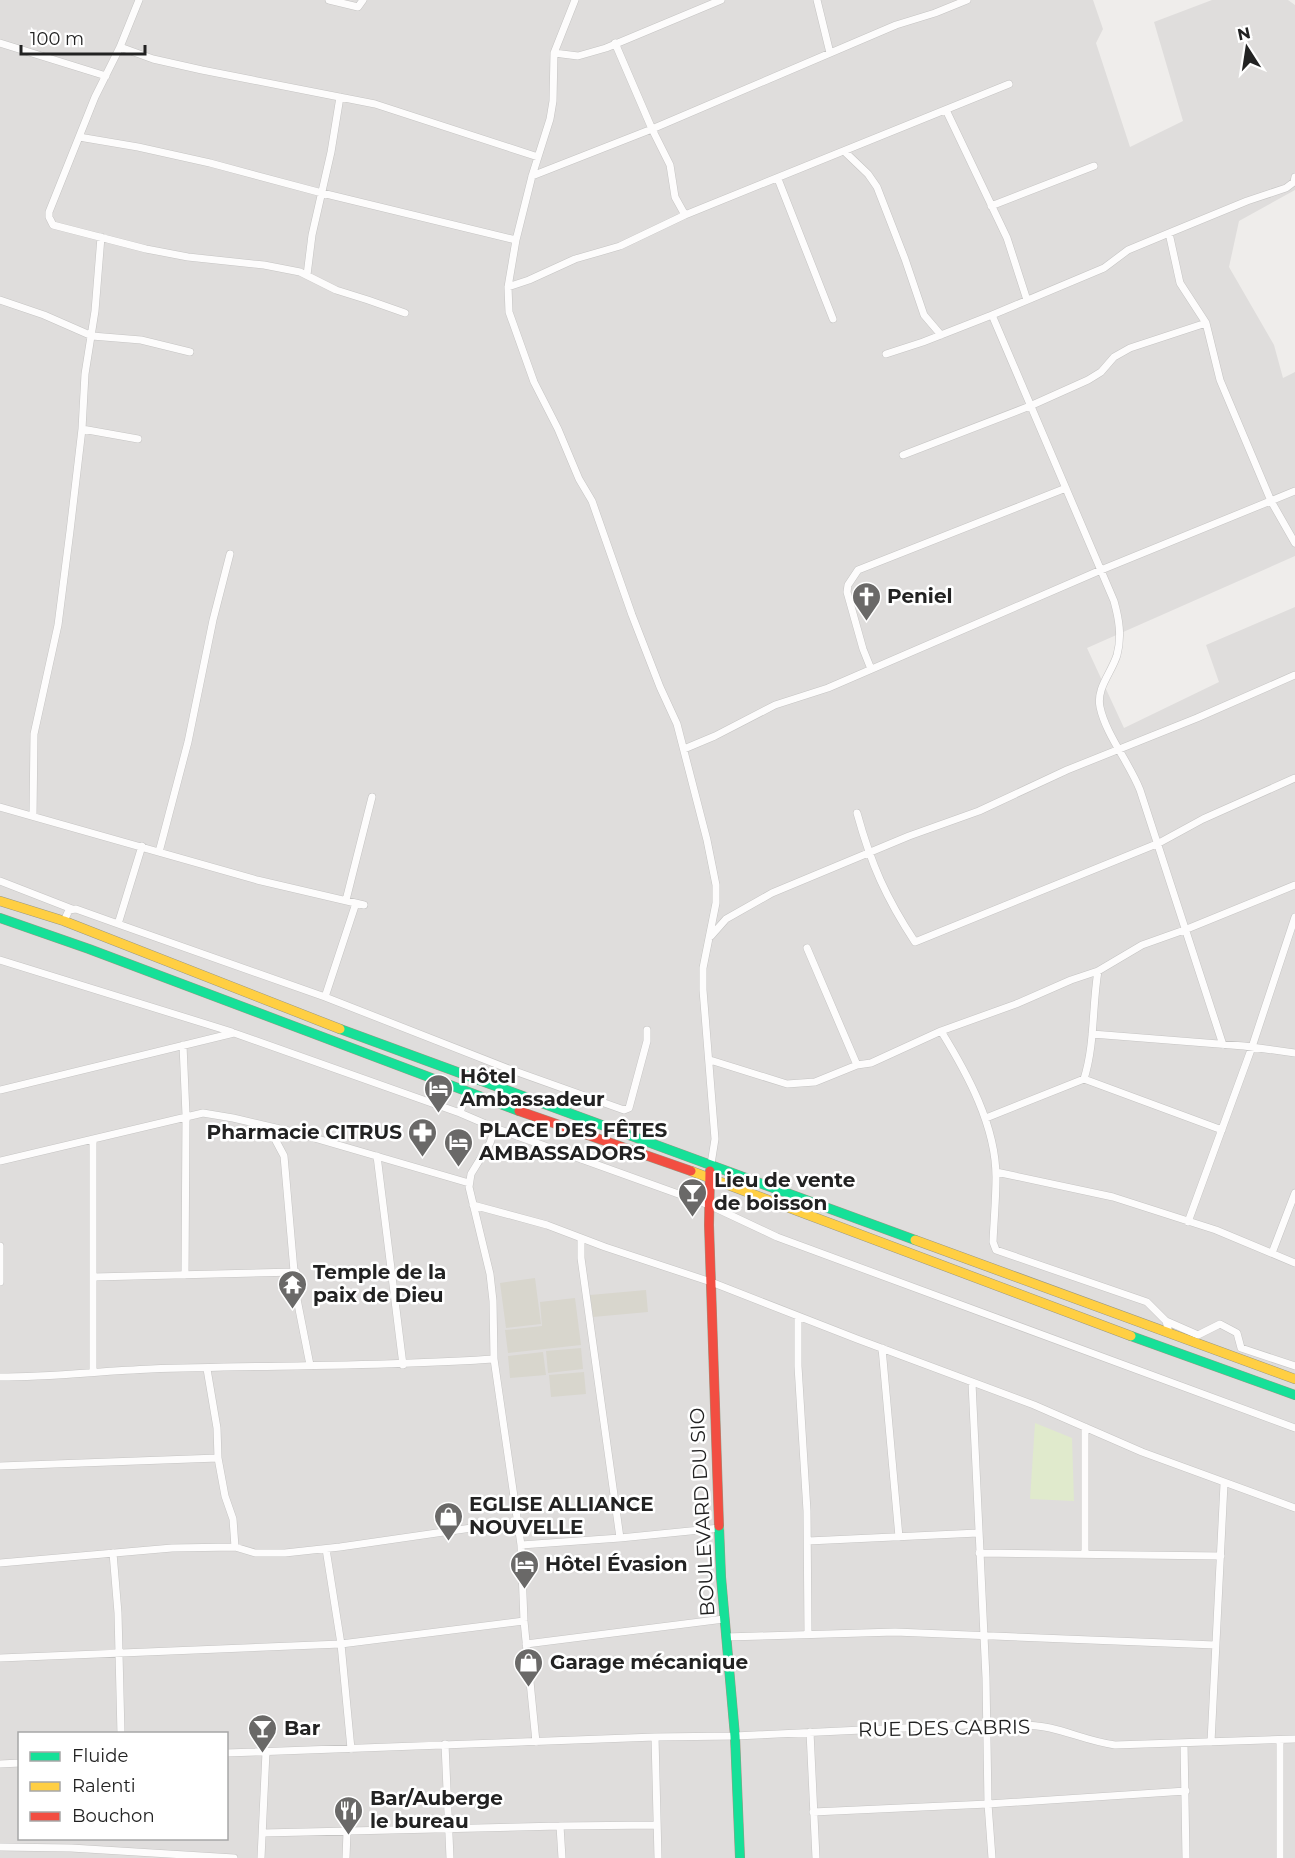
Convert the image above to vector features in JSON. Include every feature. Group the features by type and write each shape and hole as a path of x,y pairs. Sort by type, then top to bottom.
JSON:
{"main road":[{"path":"0,901 64,921 312,1019 1295,1379"},
{"path":"0,918 89,949 466,1092 709,1177 1155,1345 1295,1395"},
{"name":"BOULEVARD DU SIO","path":"711,1164 709,1205 720,1528 724,1619 735,1736 740,1858"}],"street":[{"path":"139,0 79,137 49,217 53,225 188,257 278,267 307,275 310,279 336,291 405,314"},
{"path":"329,0 358,7 363,0"},
{"path":"575,0 554,53 553,101 550,119 532,176 516,240 508,287 509,312 534,382 558,429 579,479 592,501 632,615 677,724 707,840 716,885 711,936 703,968 715,1139 711,1164"},
{"path":"554,53 579,56 615,44 721,0"},
{"path":"817,0 830,53"},
{"path":"532,176 651,129 896,25 967,0"},
{"path":"0,43 106,76"},
{"path":"615,44 651,129 670,165 675,197 685,215"},
{"path":"120,47 175,64 375,104 538,157"},
{"path":"508,287 575,259 620,246 685,215 1009,84"},
{"path":"307,275 312,235 340,98"},
{"path":"946,110 1007,238 1027,300"},
{"path":"79,137 210,163 516,240"},
{"path":"845,152 868,174 877,187 924,315 940,335"},
{"path":"991,206 1094,166"},
{"path":"886,354 992,315 1104,268 1128,250 1247,201 1286,188 1294,182 1295,177"},
{"path":"777,179 833,319"},
{"path":"1169,233 1180,283 1206,323 1220,380 1271,501 1295,543"},
{"path":"33,816 34,734 58,625 82,429 85,374 92,336 101,237"},
{"path":"0,300 44,315 92,336 141,340 190,352"},
{"path":"992,315 1114,601 1119,621 1120,640 1117,657 1100,692 1100,706 1108,729 1132,770 1159,843 1224,1045"},
{"path":"903,454 1030,406 1088,380 1101,372 1114,357 1130,348 1206,323"},
{"path":"82,429 138,439"},
{"path":"871,669 847,592 848,585 858,570 1066,488"},
{"path":"684,748 715,736 775,705 828,688 1101,570 1295,491"},
{"path":"159,852 188,742 213,620 230,554"},
{"path":"711,936 726,919 772,893 909,836 979,812 1068,770 1295,675"},
{"path":"857,813 868,855 887,897 915,942 1159,843 1203,819 1295,778"},
{"path":"346,900 372,797"},
{"path":"0,807 257,880 364,905"},
{"path":"118,924 142,846"},
{"path":"0,881 72,909 325,998 509,1069 627,1110 644,1052 647,1030"},
{"path":"710,1060 760,1077 796,1085 815,1082 857,1065 872,1063 941,1031 1098,971 1142,945 1295,885"},
{"path":"325,998 356,903"},
{"path":"64,921 69,910 72,909"},
{"path":"1188,1222 1252,1047 1295,917"},
{"path":"807,948 857,1065"},
{"path":"0,960 234,1033 460,1113 495,1128 709,1205 777,1237 1295,1428"},
{"path":"1084,1079 1088,1066 1098,971"},
{"path":"941,1031 959,1061 986,1118 996,1172 993,1242 996,1250 1148,1302 1166,1321 1198,1335 1220,1324 1237,1333 1241,1348 1295,1366"},
{"path":"0,1090 234,1033"},
{"path":"1092,1034 1252,1047 1295,1053"},
{"path":"183,1045 186,1116 185,1275"},
{"path":"501,1088 509,1069"},
{"path":"986,1118 1084,1079 1222,1130"},
{"path":"460,1113 466,1092"},
{"path":"0,1161 202,1113 216,1114 271,1128 469,1183"},
{"path":"271,1128 284,1156 296,1272 296,1294 310,1365"},
{"path":"495,1128 490,1143 476,1164 469,1183 490,1274 494,1359 521,1545 524,1621 536,1742"},
{"path":"93,1140 93,1372"},
{"path":"377,1156 403,1365"},
{"path":"996,1172 1093,1192 1216,1230 1295,1263"},
{"path":"1272,1252 1295,1193"},
{"path":"473,1205 548,1225 581,1239 711,1282 1034,1405 1142,1452 1224,1484 1295,1508"},
{"path":"581,1239 581,1258 620,1538"},
{"path":"0,1246 0,1282"},
{"path":"94,1278 296,1272"},
{"path":"798,1317 798,1366 808,1541 808,1633"},
{"path":"1166,1321 1169,1333"},
{"path":"882,1348 899,1537"},
{"path":"0,1377 153,1369 403,1365 494,1359"},
{"path":"207,1369 217,1428 218,1458 232,1519 235,1547"},
{"path":"972,1383 992,1858"},
{"path":"1085,1427 1085,1553"},
{"path":"0,1466 218,1458"},
{"path":"1210,1742 1224,1484"},
{"path":"0,1563 172,1548 235,1547 255,1553 271,1554 326,1549 500,1524 511,1526 519,1531"},
{"path":"521,1545 720,1528"},
{"path":"808,1541 978,1533"},
{"path":"326,1549 341,1644 351,1749"},
{"path":"113,1553 122,1732"},
{"path":"980,1553 1221,1556"},
{"path":"526,1644 724,1619"},
{"path":"0,1658 341,1644 524,1621"},
{"path":"726,1637 895,1632 1215,1645"},
{"name":"RUE DES CABRIS","path":"228,1753 735,1736 988,1724 1020,1724 1051,1728 1097,1743 1115,1745 1295,1739"},
{"path":"810,1732 816,1858"},
{"path":"654,1737 658,1858"},
{"path":"1280,1740 1280,1858"},
{"path":"1185,1743 1186,1858"},
{"path":"445,1744 450,1858"},
{"path":"261,1858 266,1752"},
{"path":"0,1764 18,1763"},
{"path":"813,1812 988,1804 1186,1791"},
{"path":"263,1833 657,1825"},
{"path":"560,1826 562,1858"},
{"path":"346,1858 347,1832"},
{"path":"0,1847 71,1848 234,1858"}],"shaded area":[{"path":"0,0 1093,0 1103,29 1096,43 1130,147 1183,121 1154,22 1212,0 1288,0 1295,5 1295,190 1239,221 1229,267 1274,345 1283,378 1295,372 1295,556 1087,648 1124,728 1219,682 1206,645 1295,607 1295,1858 0,1858"},
{"path":"535,1278 541,1324 506,1328 500,1283"},
{"path":"646,1290 648,1312 593,1317 590,1295"},
{"path":"575,1298 581,1345 508,1353 505,1330 542,1326 540,1302"},
{"path":"581,1348 583,1369 548,1373 546,1351"},
{"path":"543,1352 546,1375 510,1378 508,1356"},
{"path":"584,1372 586,1394 551,1397 549,1375"}],"green space":[{"path":"1035,1423 1072,1438 1074,1501 1030,1499"}],"traffic: fast":[{"path":"0,918 89,949 519,1111"},
{"path":"340,1029 915,1240"},
{"path":"1131,1336 1295,1395"},
{"path":"719,1526 721,1577 735,1736 740,1858"}],"traffic: slow":[{"path":"0,901 64,921 340,1029"},
{"path":"691,1171 1131,1336"},
{"path":"915,1240 1295,1379"}],"traffic: jam":[{"path":"519,1111 691,1171"},
{"path":"710,1171 709,1225 719,1526"}],"place":[{"name":"Peniel","path":"866,622"},
{"name":"Hôtel Ambassadeur","path":"439,1114"},
{"name":"Pharmacie CITRUS","path":"423,1158"},
{"name":"PLACE DES FÊTES AMBASSADORS","path":"458,1168"},
{"name":"Lieu de vente de boisson","path":"693,1218"},
{"name":"Temple de la paix de Dieu","path":"292,1310"},
{"name":"EGLISE ALLIANCE NOUVELLE","path":"448,1542"},
{"name":"Hôtel Évasion","path":"524,1590"},
{"name":"Garage mécanique","path":"529,1688"},
{"name":"Bar","path":"263,1754"},
{"name":"Bar/Auberge le bureau","path":"349,1836"}]}
